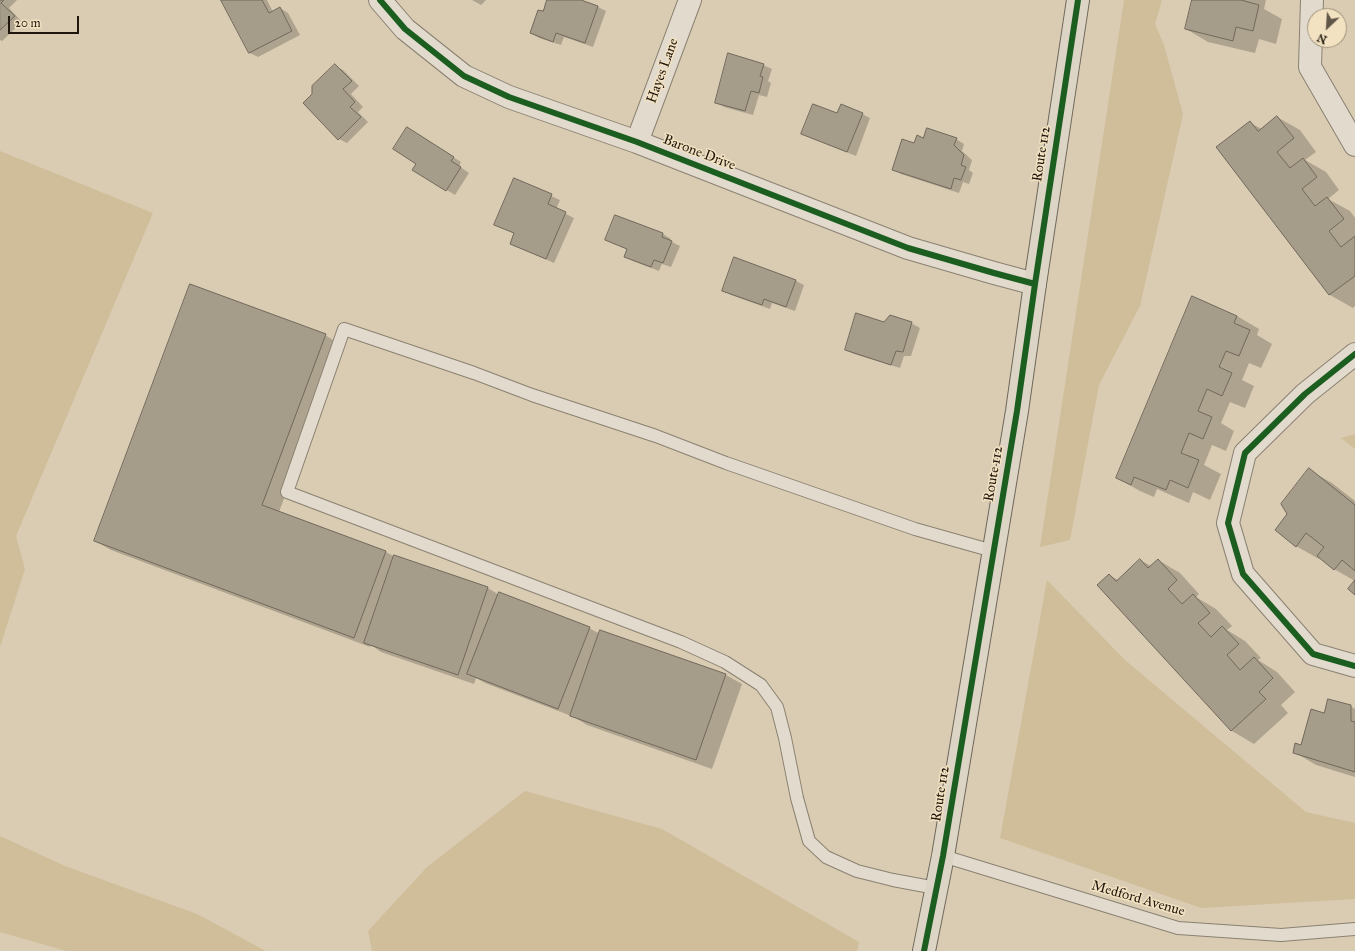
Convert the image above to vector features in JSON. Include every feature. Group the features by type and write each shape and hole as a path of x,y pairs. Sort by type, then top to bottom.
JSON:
{"main road":[{"name":"Route 112","path":"924,951 943,856 1018,404 1078,0"}],"street":[{"name":"Barone Drive","path":"380,0 405,29 464,76 509,97 637,142 908,248 1035,284"},
{"name":"Hayes Lane","path":"637,142 690,0"},
{"path":"1312,0 1310,67 1355,145"},
{"path":"1355,354 1305,394 1245,453 1228,523 1243,574 1313,654 1355,666"}],"lane":[{"path":"936,888 856,871 826,857 809,841 797,798 785,738 776,707 761,685 731,666 681,642 287,492 344,329 474,373 532,395 656,436 755,473 915,529 993,551"},
{"name":"Medford Avenue","path":"943,856 1178,928 1281,935 1355,929"}],"shaded area":[{"path":"1124,0 1162,0 1155,24 1164,45 1183,114 1140,306 1099,385 1070,540 1040,547"},
{"path":"0,151 153,213 16,536 25,569 0,647"},
{"path":"1355,434 1355,449 1341,438"},
{"path":"1047,580 1125,660 1306,812 1355,823 1355,899 1201,908 1000,838"},
{"path":"525,791 662,829 859,942 857,951 372,951 368,931 427,867"},
{"path":"0,836 65,866 197,914 266,951 66,951 0,932"}],"building":[{"path":"0,0 4,0 1,3 15,16 0,30"},
{"path":"221,0 262,0 269,13 280,7 292,31 249,53"},
{"path":"547,0 581,0 598,6 585,43 556,33 553,42 530,33 538,10 543,11"},
{"path":"1192,0 1241,0 1259,5 1253,31 1236,27 1233,41 1185,29"},
{"path":"728,53 764,64 760,76 763,77 759,93 751,91 745,111 715,103"},
{"path":"335,64 352,81 343,89 355,102 350,107 361,117 338,140 303,103 312,94 312,86"},
{"path":"813,104 837,113 841,104 863,113 847,152 801,134"},
{"path":"1277,116 1294,138 1277,152 1290,168 1303,158 1317,177 1302,189 1315,206 1327,197 1344,219 1329,231 1341,247 1355,236 1355,276 1329,295 1216,147 1250,121 1258,131"},
{"path":"407,127 454,157 451,161 461,167 446,191 412,170 416,164 393,149"},
{"path":"927,128 957,138 954,145 964,155 961,165 966,167 961,180 954,178 951,189 892,170 902,139 914,143 917,135 923,138"},
{"path":"514,178 552,194 548,204 566,212 546,259 510,244 514,233 494,225"},
{"path":"615,215 663,233 662,237 672,241 663,263 654,260 651,267 624,257 627,249 605,240"},
{"path":"734,257 796,280 786,307 764,299 762,305 722,291"},
{"path":"190,284 326,334 262,505 386,551 354,638 94,541"},
{"path":"1192,296 1237,316 1234,323 1250,330 1239,356 1226,351 1219,367 1232,373 1222,396 1207,389 1198,411 1212,417 1203,439 1189,433 1181,453 1199,460 1188,488 1170,480 1166,490 1134,477 1131,485 1116,478"},
{"path":"856,313 884,322 890,315 912,322 903,352 896,351 891,365 845,350"},
{"path":"1309,468 1355,505 1355,571 1342,560 1334,570 1317,556 1324,547 1306,533 1296,547 1275,530 1287,514 1281,504"},
{"path":"394,555 488,587 458,675 364,643"},
{"path":"1140,559 1148,568 1158,559 1177,580 1168,589 1182,604 1193,594 1210,613 1198,623 1211,637 1222,626 1239,644 1227,655 1240,670 1254,657 1273,678 1259,692 1266,699 1231,731 1097,585 1109,574 1116,581"},
{"path":"1355,580 1355,595 1348,589"},
{"path":"499,592 590,627 558,709 467,674"},
{"path":"600,630 726,674 696,760 570,716"},
{"path":"1328,699 1351,705 1351,721 1355,722 1355,772 1293,753 1295,743 1301,745 1311,709 1324,713"}],"cycle path":[{"path":"380,0 405,29 464,76 509,97 637,142 908,248 1035,284"},
{"path":"924,951 943,856 1017,411 1078,0"},
{"path":"1355,354 1305,394 1245,453 1228,523 1243,574 1313,654 1355,666"}]}
